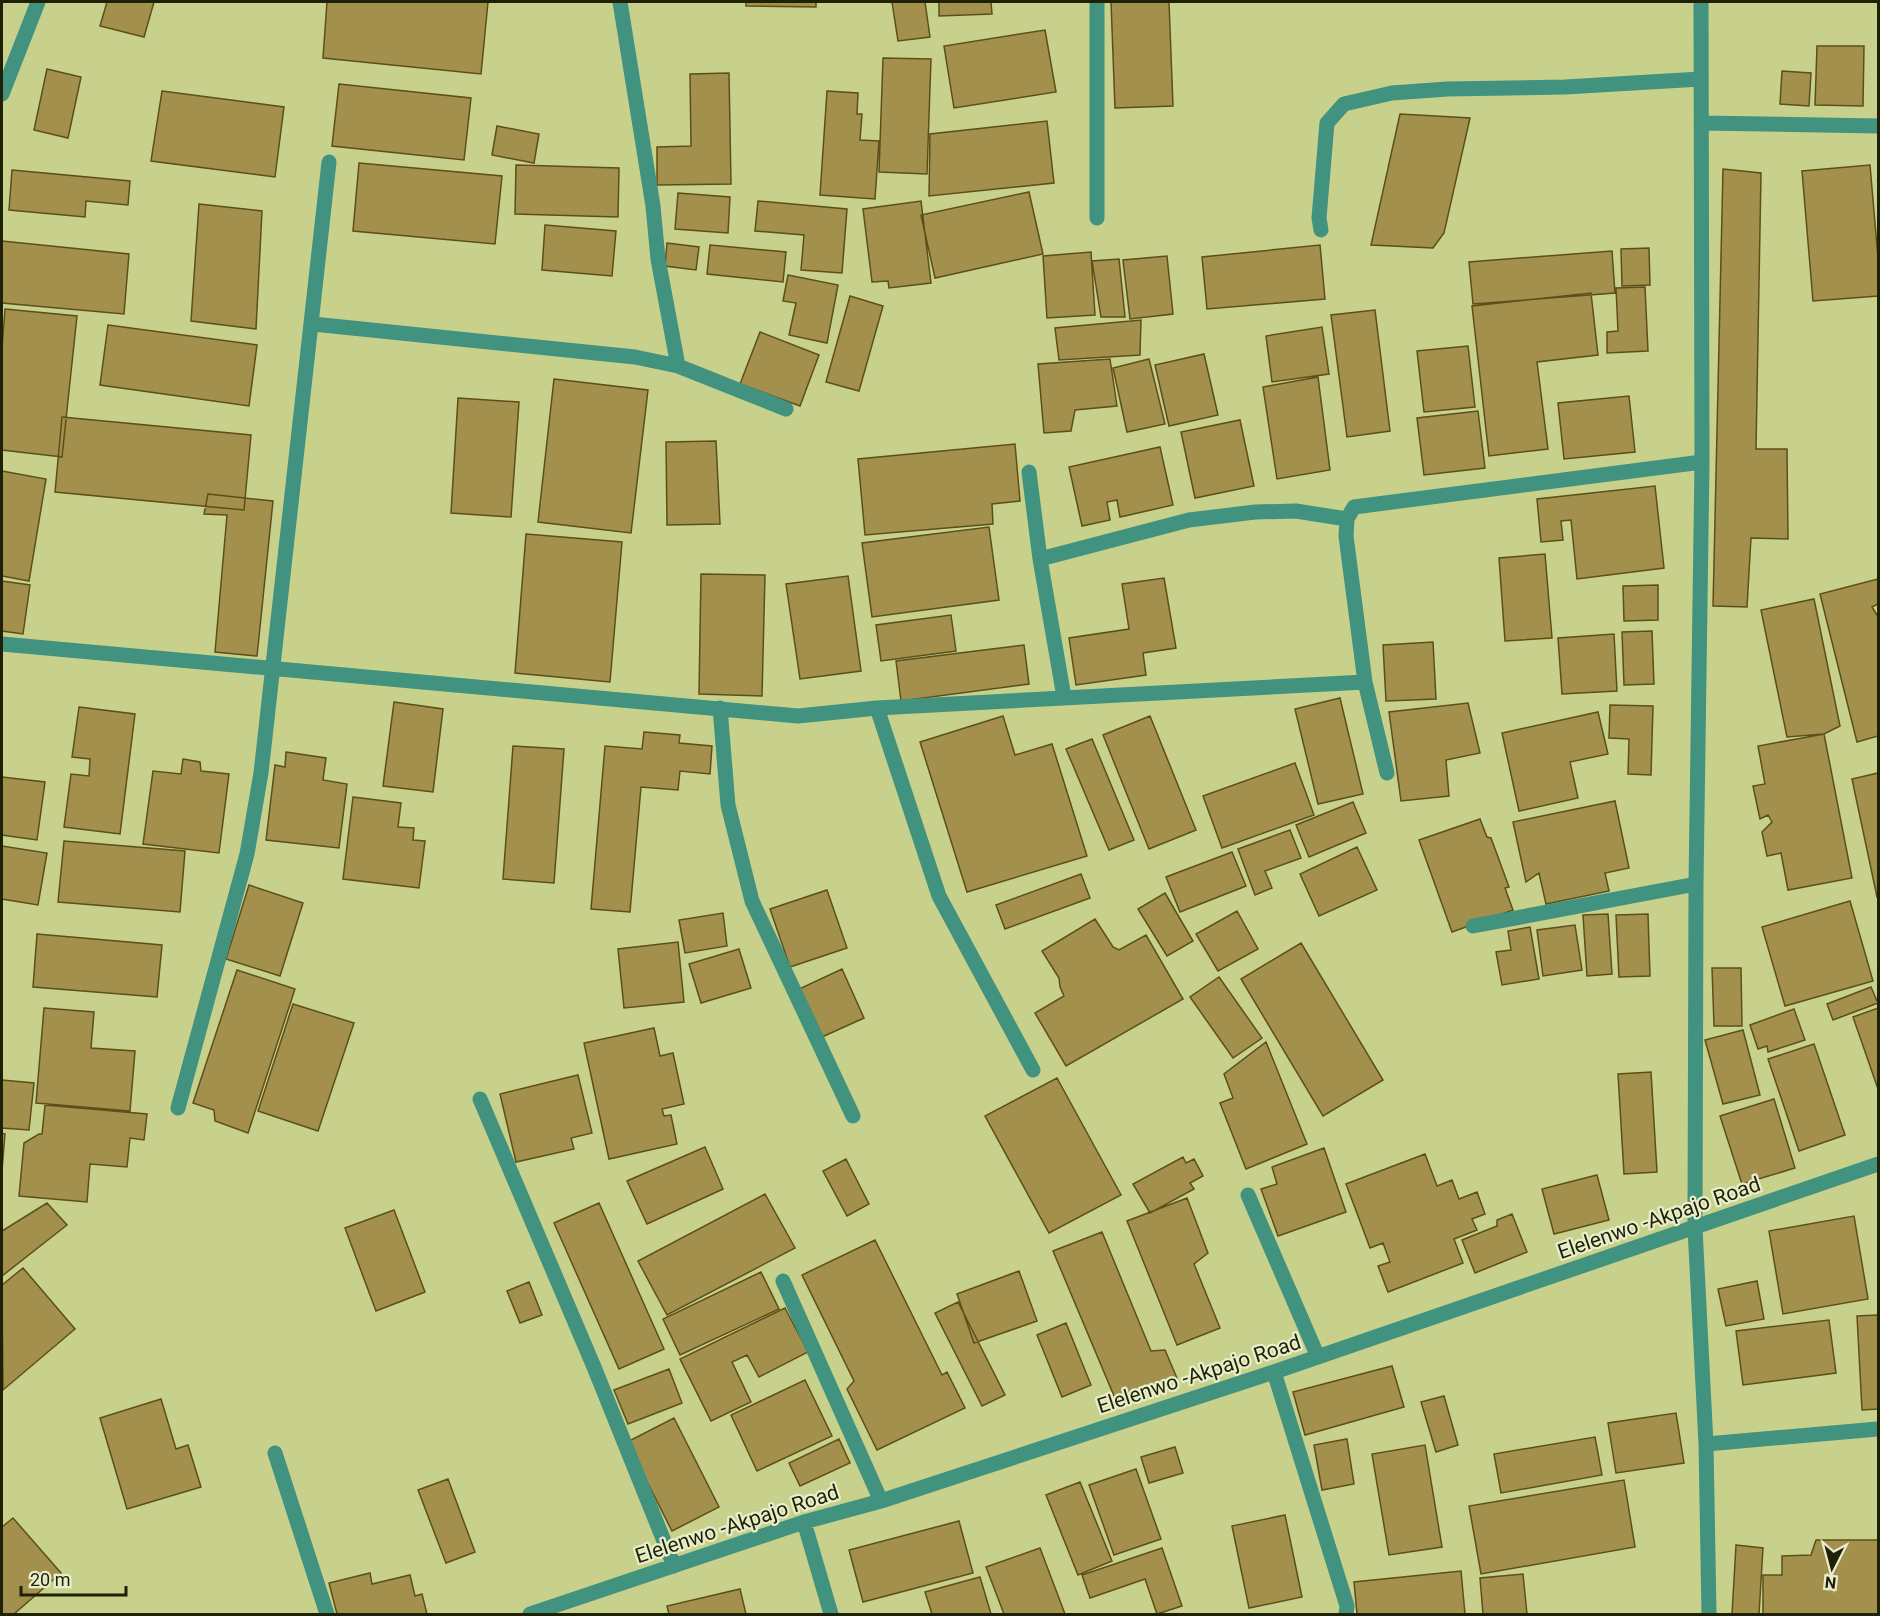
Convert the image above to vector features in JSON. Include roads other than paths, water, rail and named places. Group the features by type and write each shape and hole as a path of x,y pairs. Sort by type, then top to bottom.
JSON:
{"street":[{"path":"2,94 38,2"},
{"path":"620,2 653,206 658,259 678,366"},
{"path":"1097,2 1097,218"},
{"path":"1701,2 1701,462 1695,1228 1706,1444 1708,1614"},
{"path":"1321,230 1319,218 1327,123 1344,104 1392,93 1447,89 1565,87 1701,79"},
{"path":"1701,123 1878,126"},
{"path":"178,1108 246,854 261,773 313,324 329,162"},
{"path":"313,324 635,357 678,366 786,409"},
{"path":"1387,772 1365,682 1346,536 1347,519 1354,507 1701,462"},
{"path":"1029,472 1040,559 1064,697"},
{"path":"1040,559 1189,520 1255,512 1286,511 1347,519"},
{"path":"2,644 798,716 877,708 1365,682"},
{"path":"720,708 728,805 752,901 853,1116"},
{"path":"877,708 939,896 1033,1070"},
{"path":"1473,926 1696,884"},
{"path":"480,1099 594,1367 674,1566"},
{"name":"Elelenwo -Akpajo Road","path":"530,1614 804,1522 881,1501 1274,1372 1878,1164"},
{"path":"1248,1195 1318,1357"},
{"path":"783,1281 881,1501"},
{"path":"1274,1372 1347,1606 1346,1614"},
{"path":"1706,1444 1878,1429"},
{"path":"275,1453 327,1614"},
{"path":"804,1522 831,1614"}]}
